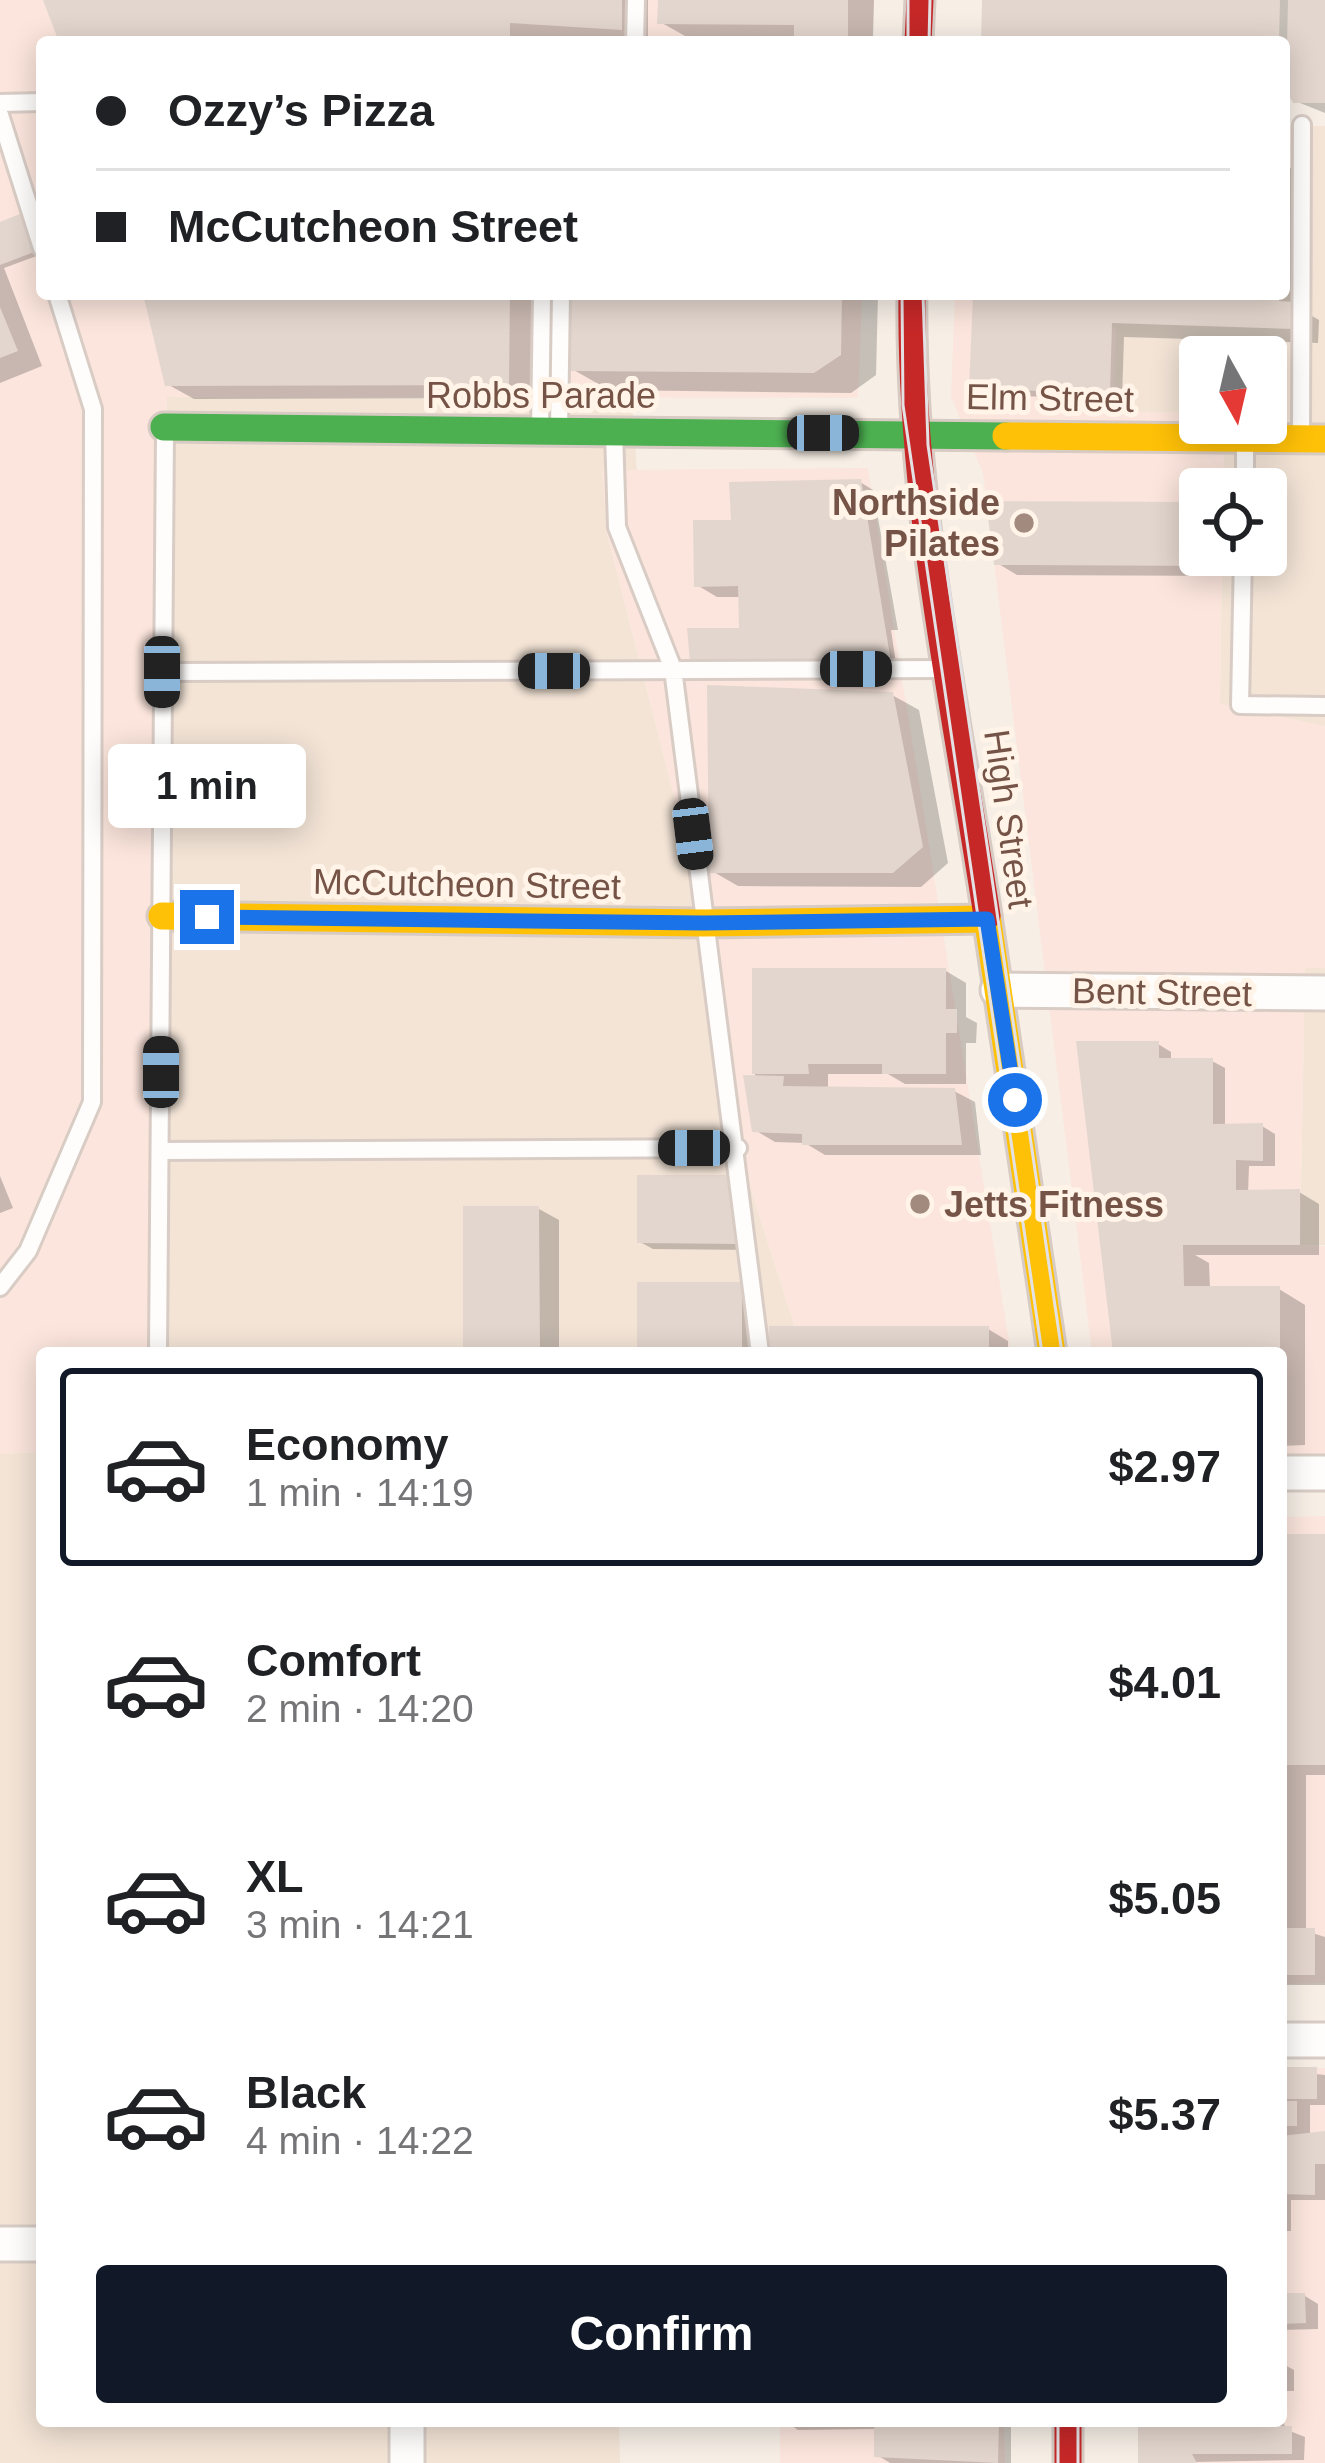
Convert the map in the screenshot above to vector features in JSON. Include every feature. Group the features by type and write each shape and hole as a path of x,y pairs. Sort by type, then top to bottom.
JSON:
{"street":[{"path":"919,36 920,0"},
{"name":"High Street","path":"912,300 917,433 1051,1347"},
{"name":"Robbs Parade","path":"164,427 917,433"},
{"name":"Elm Street","path":"917,433 1179,436"},
{"name":"McCutcheon Street","path":"162,916 703,923 987,919"},
{"name":"Bent Street","path":"998,990 1325,993"},
{"path":"1287,1473 1325,1473"},
{"path":"1287,2040 1325,2040"},
{"path":"0,2244 36,2244"},
{"path":"407,2427 407,2463"},
{"path":"1068,2427 1068,2463"}],"lane":[{"path":"635,36 636,0"},
{"path":"0,103 36,102"},
{"path":"0,116 36,229"},
{"path":"1302,125 1313,439"},
{"path":"0,1287 28,1251 92,1102 93,409 59,300"},
{"path":"542,300 550,433"},
{"path":"550,433 561,300"},
{"path":"158,1347 164,427"},
{"path":"614,432 617,527 674,669 703,923 738,1148 759,1347"},
{"path":"1243,576 1240,705 1325,706"},
{"path":"162,672 950,669"},
{"path":"160,1151 738,1148"}],"shaded area":[{"path":"0,0 874,0 872,36 36,36 36,300 862,300 858,398 167,397 154,668 149,1347 36,1347 36,1452 0,1454"},
{"path":"1290,126 1325,126 1325,726 1220,705 1222,576 1287,576 1287,468 1223,468 1224,444 1287,444 1287,336 1179,336 1179,413 1114,412 1051,325 1053,300 1290,300"},
{"path":"955,300 1053,300 1052,325 1116,327 1114,412 1179,413 1179,444 1224,444 1223,468 1179,468 1179,576 1222,576 1220,704 1325,726 1325,968 1305,968 1300,1245 1325,1246 1325,1457 1287,1457 1287,1347 1091,1347 983,473 951,397"},
{"path":"167,396 632,400 637,473 603,471 607,534 685,840 744,1168 801,1347 149,1347 154,668"},
{"path":"868,468 1010,1347 801,1347 744,1168 685,840 607,534 602,470"},
{"path":"1305,967 1325,968 1325,1245 1300,1245"},
{"path":"36,1452 36,2427 619,2427 620,2463 0,2463 0,1454"},
{"path":"1325,1516 1325,1983 1287,1984 1287,1517"},
{"path":"1287,2067 1325,2068 1325,2463 1138,2463 1138,2427 1287,2427"},
{"path":"780,2427 1004,2427 1005,2463 780,2463"}],"building":[{"path":"43,0 622,0 622,30 510,23 510,36 57,36"},
{"path":"658,0 848,0 848,36 794,36 794,25 657,24"},
{"path":"982,0 1280,0 1279,36 981,36"},
{"path":"1288,0 1325,0 1325,103 1293,103"},
{"path":"36,207 36,251 0,265 0,222"},
{"path":"144,300 510,300 509,385 165,386"},
{"path":"570,300 842,300 841,355 814,373 569,371"},
{"path":"973,300 1294,302 1293,329 1112,323 1110,393 969,389"},
{"path":"0,307 18,351 0,358"},
{"path":"861,479 891,662 690,662 687,628 739,628 738,586 694,587 693,520 731,520 729,482"},
{"path":"986,501 1179,502 1179,566 994,565"},
{"path":"707,685 893,692 923,847 893,873 709,873"},
{"path":"752,968 946,968 946,1009 957,1009 957,1033 946,1033 946,1074 882,1074 882,1064 808,1064 809,1074 752,1074"},
{"path":"1076,1041 1159,1041 1159,1058 1213,1058 1213,1124 1263,1123 1263,1161 1236,1160 1236,1190 1300,1189 1300,1245 1183,1245 1184,1286 1280,1286 1280,1347 1112,1347"},
{"path":"743,1075 784,1076 783,1086 955,1088 962,1145 802,1145 802,1134 752,1132"},
{"path":"637,1175 729,1175 742,1244 637,1243"},
{"path":"463,1206 539,1206 540,1347 463,1347"},
{"path":"637,1282 742,1282 742,1347 637,1347"},
{"path":"769,1326 989,1326 989,1347 769,1347"},
{"path":"1287,1534 1325,1534 1325,1765 1287,1765"},
{"path":"1287,1928 1315,1928 1315,1975 1287,1975"},
{"path":"1287,2067 1317,2067 1317,2099 1287,2099"},
{"path":"1287,2101 1297,2101 1297,2126 1287,2126"},
{"path":"1325,2131 1325,2164 1315,2164 1315,2195 1287,2194 1287,2135"},
{"path":"1287,2293 1305,2293 1306,2323 1287,2324"},
{"path":"1292,2426 1292,2454 1192,2454 1197,2463 1138,2463 1138,2427"},
{"path":"874,2427 999,2427 998,2463 874,2457"}],"tram line":[{"path":"908,0 908,36"},
{"path":"929,36 930,0"},
{"path":"902,300 903,405 1041,1347"},
{"path":"923,300 928,445 1061,1347"},
{"path":"1058,2427 1058,2463"},
{"path":"1078,2427 1078,2463"}],"traffic: fast":[{"path":"164,427 1006,436"}],"traffic: slow":[{"path":"1006,436 1325,439"},
{"path":"162,916 703,923 987,919"},
{"path":"987,916 1051,1347"}],"traffic: jam":[{"path":"918,36 920,0"},
{"path":"912,300 926,528 987,916"},
{"path":"1068,2427 1068,2463"}],"place":[{"name":"Northside Pilates","path":"1024,523"},
{"name":"Jetts Fitness","path":"920,1204"}],"route":[{"path":"207,917 703,923 987,919 1015,1100"}]}
